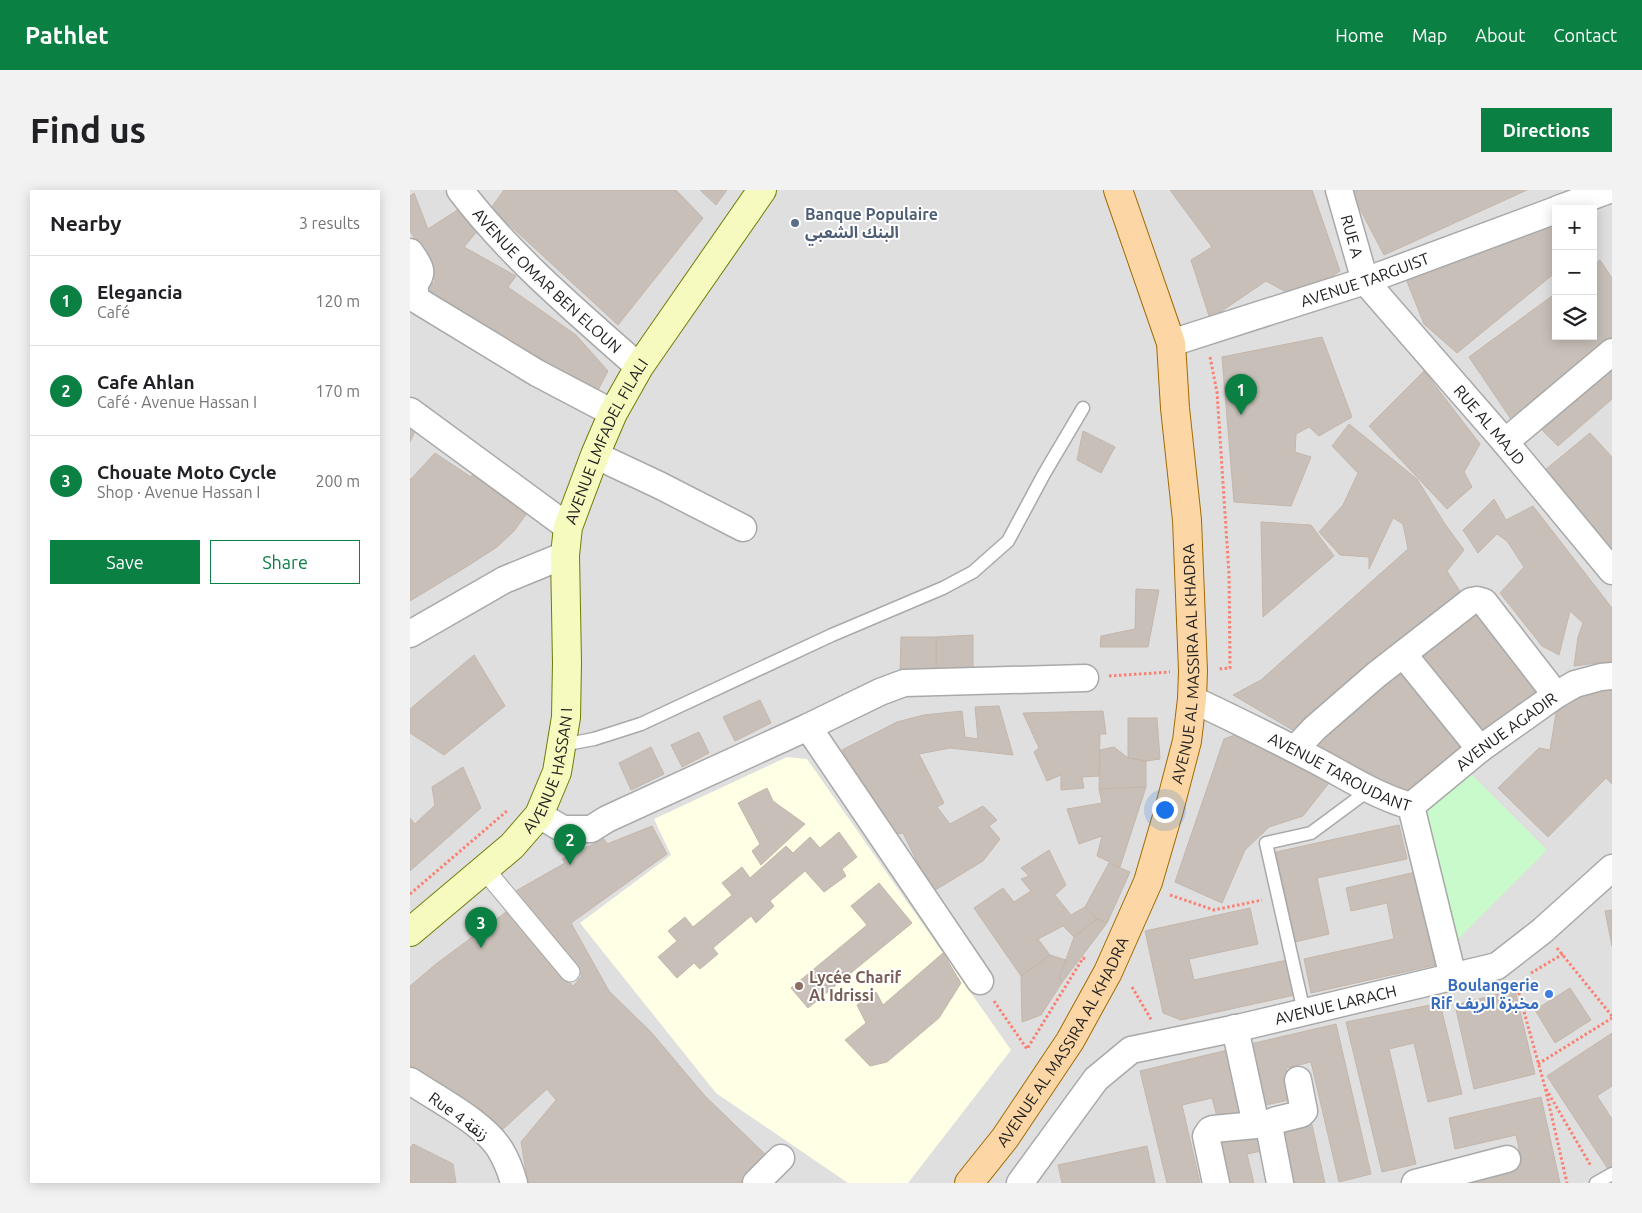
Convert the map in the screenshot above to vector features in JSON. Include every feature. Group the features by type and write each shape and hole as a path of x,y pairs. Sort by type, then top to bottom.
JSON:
{"main road":[{"name":"AVENUE LMFADEL FILALI","path":"565,555 568,527 613,413 639,367 762,190"},
{"name":"AVENUE AL MASSIRA AL KHADRA","path":"969,1183 1005,1138 1070,1041 1108,972 1150,873 1187,741 1193,671 1187,520 1175,408 1171,343 1118,190"},
{"name":"AVENUE HASSAN I","path":"410,932 512,846 539,815 557,772 566,717 565,555"}],"street":[{"name":"AVENUE OMAR BEN ELOUN","path":"460,190 512,250 639,367"},
{"name":"RUE A","path":"1339,190 1365,281"},
{"name":"AVENUE TARGUIST","path":"1568,205 1609,190"},
{"path":"1609,190 1612,194"},
{"name":"AVENUE TARGUIST","path":"1171,343 1365,281 1552,211"},
{"path":"410,252 420,270 413,290 417,300 537,373 613,413"},
{"name":"RUE AL MAJD","path":"1365,281 1505,442 1612,571"},
{"path":"1505,442 1612,352"},
{"path":"410,411 568,527"},
{"path":"595,455 743,528"},
{"path":"410,634 504,580 565,555"},
{"path":"1294,749 1315,728 1376,675 1471,601 1484,602 1556,695"},
{"path":"1403,654 1480,749"},
{"name":"AVENUE AGADIR","path":"1411,806 1480,749 1556,695 1575,684 1612,676"},
{"path":"539,815 563,829 590,829 607,819 880,692 904,683 1084,678"},
{"name":"AVENUE TAROUDANT","path":"1192,698 1294,749 1391,801 1411,806 1453,977"},
{"path":"808,727 986,990"},
{"name":"AVENUE LARACH","path":"1020,1183 1096,1079 1131,1050 1235,1028 1497,966 1542,931 1612,868"},
{"path":"485,870 570,972"},
{"path":"1235,1028 1263,1124 1269,1129 1280,1183"},
{"path":"1216,1183 1206,1136 1207,1133 1213,1129 1263,1124 1301,1114 1304,1111 1298,1080"},
{"name":"Rue 4 زنقة","path":"410,1081 463,1115 486,1133 500,1150 514,1183"},
{"path":"756,1183 781,1158"},
{"path":"1415,1183 1507,1159"}],"lane":[{"path":"562,745 594,739 641,724 832,635 943,588 973,572 1008,541 1044,474 1083,408"},
{"path":"1304,1012 1266,843 1311,833 1369,790"},
{"path":"1598,1182 1612,1174"}],"path":[{"path":"1084,678 1230,668 1229,574 1217,392 1206,331"},
{"path":"410,894 495,822 511,806"},
{"path":"1170,895 1214,910 1278,897"},
{"path":"1538,1064 1612,1017 1542,931"},
{"path":"986,990 1027,1049 1083,958 1108,972"},
{"path":"1506,960 1516,982 1545,1087 1567,1183"},
{"path":"1132,987 1155,1026"},
{"path":"1545,1087 1598,1182"}],"shaded area":[{"path":"410,190 1612,190 1612,1183 410,1183"},
{"name":"Lycée Charif Al Idrissi","path":"787,757 807,759 1011,1050 908,1183 848,1183 716,1093 580,923 671,855 654,819"}],"green space":[{"path":"1468,771 1547,850 1456,941 1422,808"}],"building":[{"path":"504,190 676,190 703,218 618,325 491,208"},
{"path":"700,190 727,190 716,205"},
{"path":"1170,190 1312,190 1340,271 1299,299 1266,281 1210,319 1191,260 1212,247"},
{"path":"1350,190 1527,190 1384,255"},
{"path":"414,193 428,229 462,207 480,228 464,247 516,276 508,287 576,335 608,371 596,394 424,290 435,281 410,231 410,196"},
{"path":"1547,224 1552,229 1552,275 1457,353 1424,324 1406,279"},
{"path":"1600,260 1612,278 1612,347 1515,425 1469,357 1552,296 1552,340 1597,340 1597,262"},
{"path":"1322,337 1352,417 1319,436 1309,427 1296,434 1295,452 1311,457 1291,506 1234,502 1222,357"},
{"path":"1612,358 1612,399 1558,446 1536,424"},
{"path":"1424,371 1480,444 1464,472 1472,487 1447,509 1369,426"},
{"path":"410,423 417,427 410,442"},
{"path":"1349,424 1417,479 1464,550 1447,571 1465,599 1296,732 1233,695 1261,680 1408,549 1403,524 1393,518 1369,569 1369,557 1340,555 1319,532 1343,505 1358,473 1332,446"},
{"path":"1083,431 1115,447 1101,473 1077,460"},
{"path":"1590,433 1612,457 1612,550 1545,470"},
{"path":"435,453 471,477 474,472 530,509 514,531 497,547 410,601 410,478"},
{"path":"1494,499 1506,520 1533,506 1612,608 1612,661 1574,666 1578,637 1583,623 1570,611 1559,655 1542,646 1500,593 1524,567 1507,541 1497,534 1478,553 1463,530"},
{"path":"1261,522 1311,525 1334,556 1263,617"},
{"path":"1136,589 1159,590 1148,647 1100,647 1101,636 1135,629"},
{"path":"1476,605 1544,686 1476,736 1411,654"},
{"path":"973,635 973,675 936,675 936,637"},
{"path":"901,637 936,637 936,675 900,675"},
{"path":"474,655 505,706 444,755 410,733 410,709"},
{"path":"1397,666 1463,745 1400,796 1313,741"},
{"path":"1602,689 1612,689 1612,784 1606,778 1548,837 1498,788 1539,748 1550,750 1556,713 1581,694"},
{"path":"760,700 771,723 735,741 723,717"},
{"path":"999,706 1013,755 950,748 919,754 944,803 937,807 950,824 983,806 997,820 989,826 1000,839 983,861 932,892 903,833 893,834 842,750 897,722 924,715 962,711 965,737 978,739 975,707"},
{"path":"1103,711 1106,734 1100,734 1099,776 1082,777 1084,788 1061,790 1061,775 1047,781 1034,752 1039,748 1023,713"},
{"path":"1128,718 1157,718 1160,759 1146,761 1128,758"},
{"path":"699,732 709,753 682,767 671,745"},
{"path":"1235,735 1329,783 1303,816 1269,827 1245,850 1222,903 1175,882 1224,739"},
{"path":"651,747 664,774 631,790 619,763"},
{"path":"1114,747 1128,758 1146,761 1146,787 1099,789 1100,750"},
{"path":"463,767 481,808 410,871 410,818 415,824 435,805 432,787"},
{"path":"1146,787 1120,867 1097,856 1102,836 1079,844 1067,809 1102,803 1099,789"},
{"path":"767,788 773,801 805,824 761,865 752,851 760,844 738,803"},
{"path":"1399,825 1407,859 1317,878 1329,934 1295,942 1276,852"},
{"path":"652,826 667,854 571,923 609,991 651,1032 705,1096 766,1155 741,1183 528,1183 521,1142 556,1100 547,1089 502,1130 410,1070 410,986 436,964 506,912 573,986 582,976 514,892 565,863 562,859 604,839 607,844"},
{"path":"839,832 857,857 842,869 846,876 824,892 805,871 770,901 774,906 756,923 751,916 713,948 718,954 700,969 694,963 677,978 658,957 677,941 668,931 685,917 693,927 732,895 722,883 742,867 750,878 786,846 793,853 810,837 820,848"},
{"path":"1049,850 1066,885 1055,895 1071,915 1085,907 1097,919 1074,937 1063,926 1038,939 1050,955 1021,976 974,908 1003,888 1014,902 1031,891 1021,879 1029,876 1021,868"},
{"path":"1109,863 1130,872 1107,923 1097,919 1085,907"},
{"path":"1420,871 1440,964 1311,993 1304,959 1394,939 1387,903 1351,911 1346,888"},
{"path":"879,883 912,923 808,1008 791,988 867,925 851,906"},
{"path":"1250,908 1258,944 1189,959 1194,980 1287,960 1295,995 1181,1020 1163,1013 1145,931"},
{"path":"1612,910 1612,946 1605,911"},
{"path":"1097,919 1107,923 1063,981 1059,979 1074,937"},
{"path":"943,953 961,983 939,1018 887,1062 870,1066 845,1040 866,1023 857,1005 876,992 883,1005"},
{"path":"1050,955 1066,960 1059,979 1063,981 1041,1015 1022,1022 1021,976"},
{"path":"1570,988 1591,1020 1555,1043 1535,1010"},
{"path":"1515,990 1535,1074 1474,1089 1455,1005"},
{"path":"1440,1003 1462,1094 1428,1102 1414,1043 1389,1049 1416,1164 1382,1172 1346,1022"},
{"path":"1336,1024 1371,1174 1339,1182 1311,1062 1286,1068 1294,1099 1261,1106 1246,1045"},
{"path":"1612,1033 1612,1086 1597,1096 1612,1119 1612,1166 1608,1169 1547,1076"},
{"path":"1232,1049 1246,1111 1217,1117 1212,1098 1182,1105 1200,1183 1167,1183 1140,1071"},
{"path":"1541,1097 1560,1183 1438,1183 1522,1162 1516,1135 1455,1149 1449,1118"},
{"path":"1310,1116 1325,1183 1288,1183 1275,1123"},
{"path":"1264,1126 1271,1149 1247,1154 1254,1183 1222,1183 1212,1137"},
{"path":"413,1144 453,1164 456,1183 410,1183 410,1148"},
{"path":"1147,1146 1155,1183 1062,1183 1058,1165"}],"place":[{"name":"Banque Populaire البنك الشعبي","path":"795,223"},
{"name":"Elegancia","path":"1241,415"},
{"name":"Cafe Ahlan","path":"570,865"},
{"name":"Chouate Moto Cycle","path":"481,948"},
{"name":"Lycée Charif Al Idrissi","path":"799,986"},
{"name":"Boulangerie Rif مخبزة الريف","path":"1549,994"}]}
